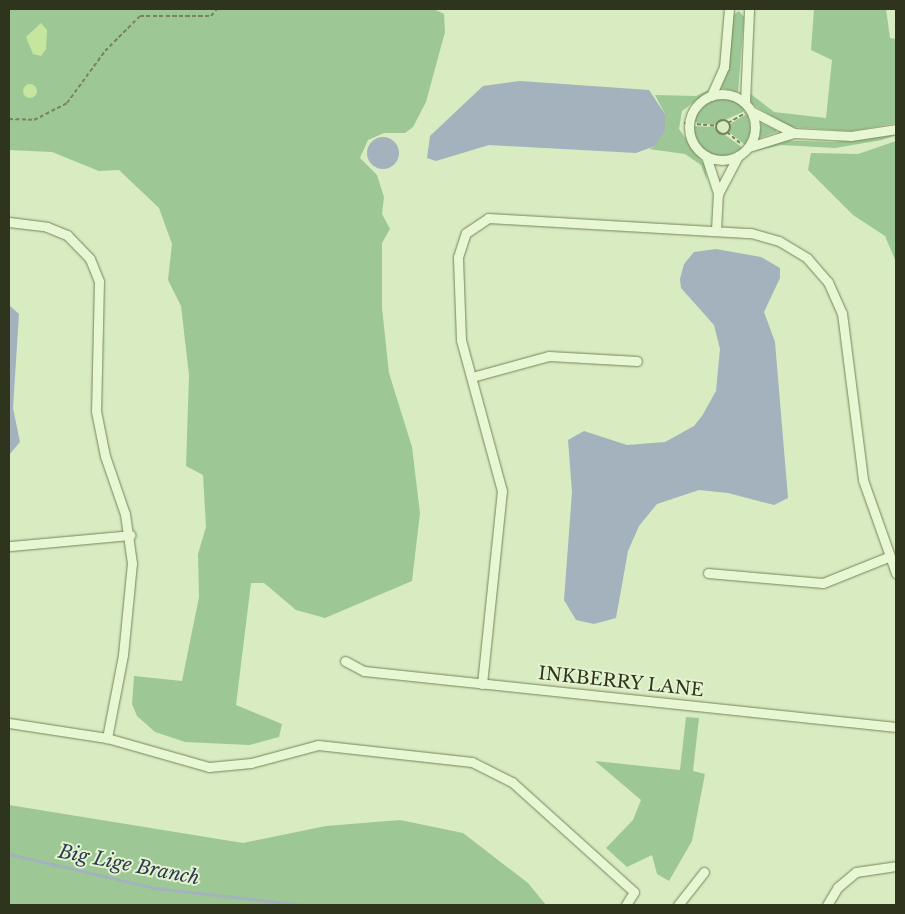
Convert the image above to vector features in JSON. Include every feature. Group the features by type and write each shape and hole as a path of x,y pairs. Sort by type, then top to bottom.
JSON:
{"street":[{"path":"716,230 718,194 706,156 693,142 687,123 694,110 711,96 724,67 729,9"},
{"path":"745,102 749,9"},
{"path":"711,96 732,95 745,102 752,111 794,133"},
{"path":"718,194 738,156 747,147 755,134 752,111"},
{"path":"747,147 794,133 851,136 896,129"},
{"path":"706,156 722,160 738,156"},
{"path":"482,684 502,491 459,326 458,252 466,233 480,221 497,216 716,230 765,236 793,248 818,270 836,297 845,328 863,480 888,557 896,573"},
{"path":"9,222 47,227 67,236 84,250 95,270 101,304 96,411 130,535 132,564 124,655 107,738"},
{"path":"472,377 549,356 637,361"},
{"path":"10,546 130,535"},
{"path":"708,573 823,583 888,557"},
{"name":"INKBERRY LANE","path":"345,661 364,671 896,727"},
{"path":"9,724 107,738 210,767 251,763 318,745 472,762 512,782 634,892 626,905"},
{"path":"827,905 838,887 856,872 896,866"},
{"path":"678,905 704,872"}],"path":[{"path":"9,119 34,120 67,103 105,51 140,16 212,16 216,9"},
{"path":"716,126 721,120 728,123 752,111"},
{"path":"687,123 716,126 721,133 727,132 747,147"},
{"path":"727,132 728,123"}],"shaded area":[{"path":"9,9 434,9 444,14 445,32 426,102 413,127 405,133 384,133 368,140 360,158 377,175 384,197 382,214 390,229 382,243 382,308 389,373 412,447 420,513 412,581 325,618 296,610 264,583 251,583 236,705 282,724 279,737 249,745 185,742 155,732 137,716 132,704 134,676 182,681 199,597 198,554 206,527 203,475 186,466 189,375 181,306 168,280 172,244 159,208 119,170 99,171 52,152 9,150"},
{"path":"814,9 886,9 890,38 896,39 896,123 852,131 790,127 752,104 747,91 774,112 826,118 832,60 811,50"},
{"path":"739,11 744,17 738,92 721,88 727,73 733,15"},
{"path":"520,81 649,90 665,114 665,130 655,146 636,153 489,145 436,161 427,158 430,136 483,86"},
{"path":"713,88 682,111 679,129 705,166 707,181 701,165 685,154 649,149 655,146 665,114 655,95 696,96"},
{"path":"715,98 734,100 747,110 714,125 693,122 698,109"},
{"path":"748,113 751,132 745,145 729,132 730,124"},
{"path":"761,123 776,130 777,132 759,138"},
{"path":"693,126 714,127 743,148 725,157 706,153 694,138"},
{"path":"896,135 882,140 835,148 781,145 751,152 777,140 834,142"},
{"path":"383,137 389,138 394,142 398,147 398,159 394,164 389,168 383,169 377,168 372,164 368,159 367,153 368,147 372,142 377,138"},
{"path":"896,141 896,262 885,236 853,215 808,170 811,153 858,154"},
{"path":"716,249 761,257 780,268 780,278 764,312 775,342 788,498 774,505 728,493 699,490 657,504 639,526 628,551 616,618 594,624 576,620 564,600 572,492 568,440 584,431 627,445 665,442 694,426 702,416 716,391 720,349 714,325 681,288 680,279 684,264 694,252"},
{"path":"9,305 19,314 13,408 20,442 9,455"},
{"path":"686,717 699,718 693,771 705,774 692,841 669,881 657,874 652,855 627,867 606,848 633,820 641,800 595,761 680,770"},
{"path":"9,805 243,843 326,826 400,820 463,833 528,883 546,905 9,905"}],"sand":[{"path":"41,23 47,30 46,49 41,56 33,54 26,37"},
{"path":"27,84 33,84 37,91 33,98 27,98 23,94 23,88"}],"waterway":[{"name":"Big Lige Branch","path":"9,854 155,888 304,905"}]}
